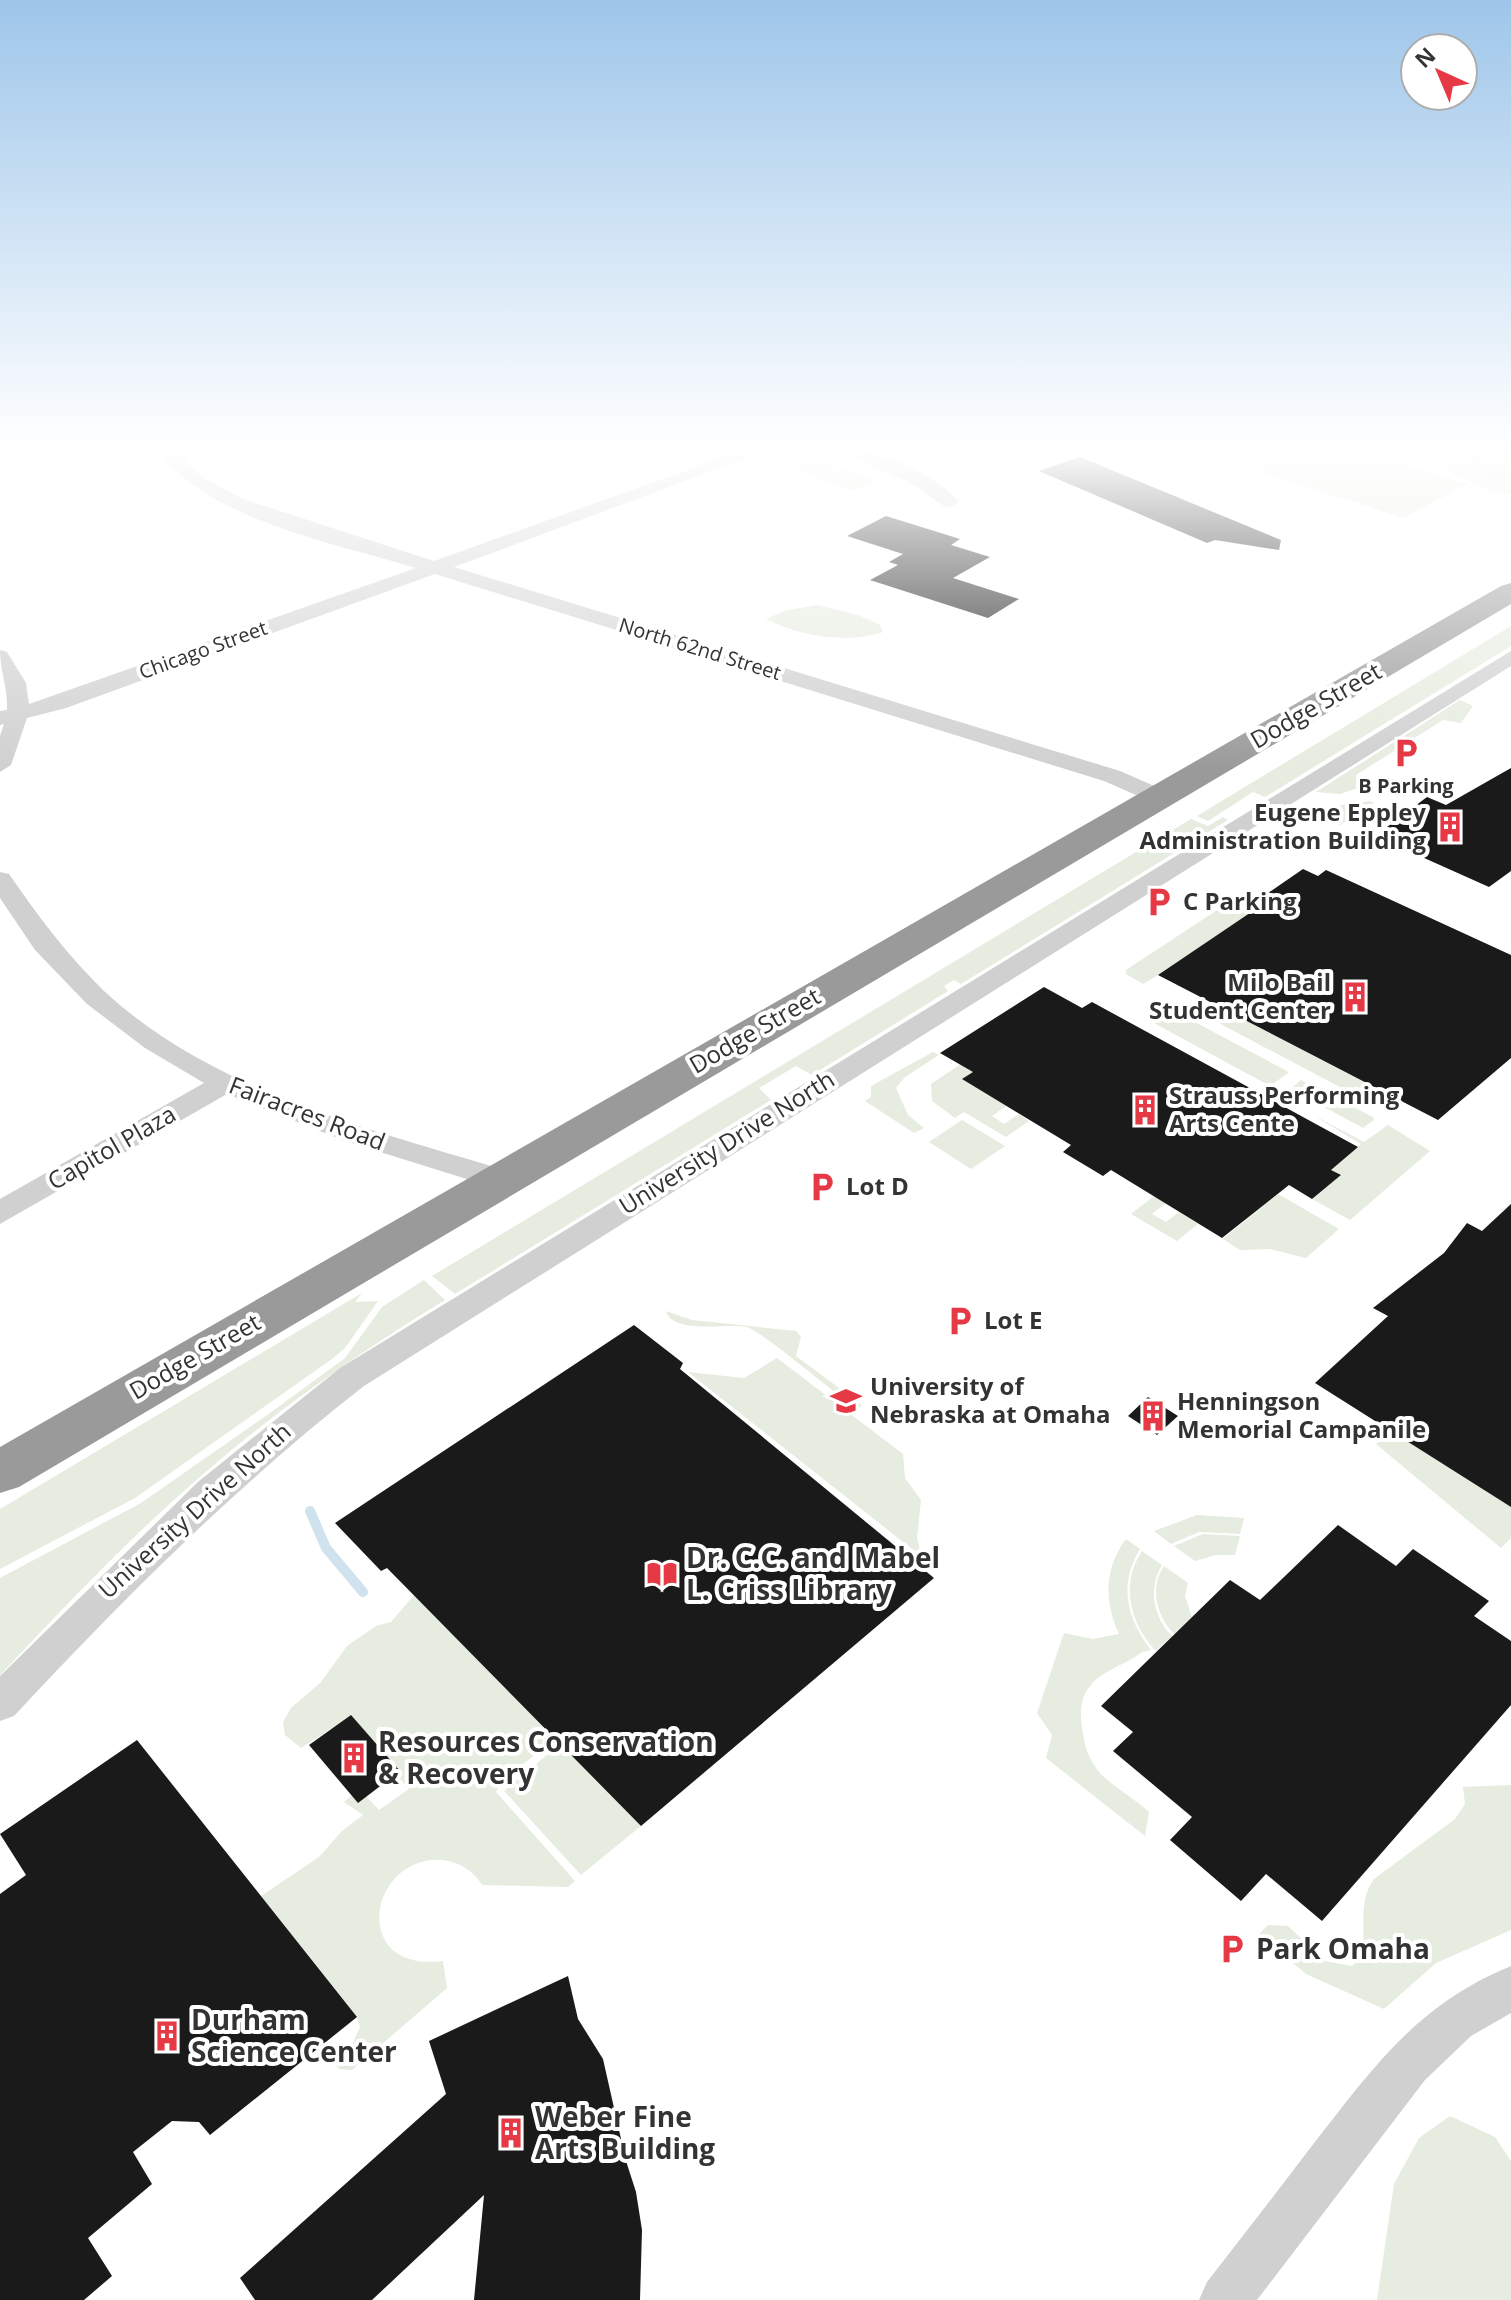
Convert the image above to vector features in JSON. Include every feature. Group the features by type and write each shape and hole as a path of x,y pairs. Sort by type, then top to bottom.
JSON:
{"highway":[{"name":"Dodge Street","path":"0,1472 1511,592"}],"street":[{"name":"North 62nd Street","path":"396,555 1112,776 1160,797"},
{"name":"Chicago Street","path":"8,716 58,703 470,555"},
{"path":"0,656 18,683 8,716 0,765"},
{"name":"University Drive North","path":"0,1703 172,1526 245,1460 352,1377 1511,657"},
{"name":"Fairacres Road","path":"0,879 33,930 88,989 150,1040 224,1083 321,1125 500,1179"},
{"name":"Capitol Plaza","path":"0,1213 224,1083"},
{"path":"1225,2300 1382,2093 1426,2044 1462,2015 1511,1989"}],"shaded area":[{"path":"818,605 858,615 880,625 883,632 839,638 808,634 766,619 787,610"},
{"path":"1511,626 1511,646 1265,797 1253,792 1208,821 1197,816"},
{"path":"1460,700 1473,706 1461,723 1443,720 1356,775 1366,783 1364,786 1340,794 1316,792"},
{"path":"1370,801 1374,803 1340,825 1296,812"},
{"path":"1223,817 1228,820 961,984 954,980 944,986 948,991 812,1075 796,1066 759,1088 771,1100 455,1294 432,1276 1191,819 1208,826"},
{"path":"1252,893 1264,898 1262,905 1158,975 1143,984 1126,974 1126,970 1240,895"},
{"path":"1209,1001 1381,1091 1368,1102 1198,1012"},
{"path":"1174,1011 1288,1073 1270,1086 1152,1022"},
{"path":"933,1052 939,1055 905,1077 896,1088 908,1115 924,1128 914,1133 865,1101 871,1097 871,1086"},
{"path":"961,1064 973,1072 963,1079 1006,1106 992,1116 1004,1124 1019,1114 1029,1121 1006,1137 964,1112 955,1118 932,1101 931,1084"},
{"path":"1301,1080 1374,1120 1363,1128 1291,1089"},
{"path":"1313,1115 1364,1142 1388,1125 1430,1151 1350,1220 1312,1199 1340,1176 1331,1170 1361,1144"},
{"path":"962,1120 1005,1146 971,1169 929,1142"},
{"path":"1278,1194 1339,1229 1306,1258 1270,1249 1240,1250 1223,1239"},
{"path":"1154,1196 1166,1203 1152,1214 1166,1222 1179,1212 1198,1224 1177,1241 1131,1214"},
{"path":"424,1280 445,1300 323,1380 208,1470 127,1544 0,1675 0,1578 141,1503 270,1413 345,1358 382,1307"},
{"path":"362,1293 355,1302 378,1301 345,1348 332,1359 135,1498 0,1569 0,1509"},
{"path":"666,1311 692,1320 796,1331 801,1337 796,1356 862,1405 857,1410 783,1351 747,1327 689,1326 671,1318"},
{"path":"777,1358 903,1454 905,1478 921,1500 917,1538 922,1557 688,1372 744,1378"},
{"path":"1394,1433 1511,1507 1511,1538 1501,1548 1376,1444"},
{"path":"1197,1515 1244,1518 1240,1534 1199,1532 1171,1544 1154,1531"},
{"path":"1203,1534 1240,1536 1235,1555 1216,1555 1195,1561 1174,1546"},
{"path":"1126,1539 1140,1549 1129,1576 1128,1601 1136,1626 1151,1650 1142,1652 1095,1680 1083,1701 1081,1722 1085,1745 1097,1769 1149,1812 1145,1836 1046,1758 1052,1735 1037,1713 1064,1633 1093,1639 1119,1634 1111,1610 1109,1585 1114,1562"},
{"path":"1142,1551 1162,1565 1155,1583 1155,1602 1160,1620 1172,1636 1156,1651 1140,1629 1131,1603 1131,1577"},
{"path":"1164,1566 1188,1583 1185,1596 1192,1617 1174,1634 1163,1619 1157,1602 1157,1583"},
{"path":"414,1595 555,1739 500,1782 496,1792 575,1881 568,1887 482,1885 465,1868 442,1860 417,1863 398,1875 385,1893 380,1913 382,1933 392,1950 413,1960 443,1961 447,1988 352,2070 339,2069 334,2062 352,2045 360,2027 357,2017 261,1896 319,1857 342,1831 363,1815 344,1802 352,1795 366,1796 379,1810 409,1789 395,1774 399,1770 351,1716 301,1748 285,1735 283,1722 291,1708 321,1682 347,1646 376,1626 391,1622"},
{"path":"560,1744 641,1826 581,1875 504,1791"},
{"path":"1511,1785 1511,1930 1436,1963 1384,2009 1306,1974 1259,1934 1268,1925 1288,1926 1325,1961 1352,1966 1362,1949 1365,1903 1374,1879 1455,1819 1465,1804 1463,1787"},
{"path":"1450,2116 1495,2137 1511,2161 1511,2300 1377,2300 1394,2184 1419,2138"}],"building":[{"path":"901,555 985,555 990,557 953,578 1019,599 988,618 870,580 898,565 889,562"},
{"name":"Eugene Eppley Administration Building","path":"1511,768 1511,871 1489,887 1375,836 1427,797 1446,805"},
{"name":"Milo Bail Student Center","path":"1303,869 1318,876 1326,870 1511,955 1511,1058 1438,1120 1158,975 1275,896 1268,893"},
{"name":"Strauss Performing Arts Cente","path":"1044,987 1082,1008 1092,1002 1358,1147 1331,1170 1341,1175 1312,1199 1289,1185 1222,1238 1111,1170 1103,1176 1063,1152 1071,1145 962,1079 973,1072 940,1053"},
{"path":"1511,1204 1511,1507 1315,1383 1388,1316 1373,1308 1444,1253 1467,1223 1482,1231"},
{"name":"Dr. C.C. and Mabel L. Criss Library","path":"634,1325 683,1363 680,1369 934,1578 641,1826 387,1568 381,1571 335,1523"},
{"name":"Henningson Memorial Campanile","path":"1148,1397 1178,1416 1157,1435 1128,1416"},
{"path":"1338,1525 1396,1566 1413,1549 1489,1601 1474,1616 1511,1641 1511,1705 1322,1921 1266,1874 1241,1901 1170,1840 1192,1817 1113,1751 1133,1732 1101,1706 1230,1580 1260,1600"},
{"name":"Resources Conservation & Recovery","path":"351,1715 400,1771 358,1803 309,1745"},
{"name":"Durham Science Center","path":"137,1740 357,2017 210,2135 199,2122 172,2121 133,2152 152,2184 88,2238 112,2276 84,2300 0,2300 0,1894 26,1875 0,1834"},
{"name":"Weber Fine Arts Building","path":"568,1976 578,2019 603,2059 636,2192 642,2230 640,2300 474,2300 484,2195 372,2300 255,2300 240,2278 446,2094 429,2041"}],"waterway":[{"path":"310,1511 326,1548 363,1592"}],"place":[{"name":"B Parking","path":"1406,753"},
{"name":"Eugene Eppley Administration Building","path":"1450,827"},
{"name":"C Parking","path":"1159,902"},
{"name":"Milo Bail Student Center","path":"1355,997"},
{"name":"Strauss Performing Arts Cente","path":"1145,1110"},
{"name":"Lot D","path":"822,1187"},
{"name":"Lot E","path":"960,1321"},
{"name":"University of Nebraska at Omaha","path":"846,1401"},
{"name":"Henningson Memorial Campanile","path":"1153,1416"},
{"name":"Dr. C.C. and Mabel L. Criss Library","path":"662,1574"},
{"name":"Resources Conservation & Recovery","path":"354,1758"},
{"name":"Park Omaha","path":"1232,1949"},
{"name":"Durham Science Center","path":"167,2036"},
{"name":"Weber Fine Arts Building","path":"511,2133"}]}
